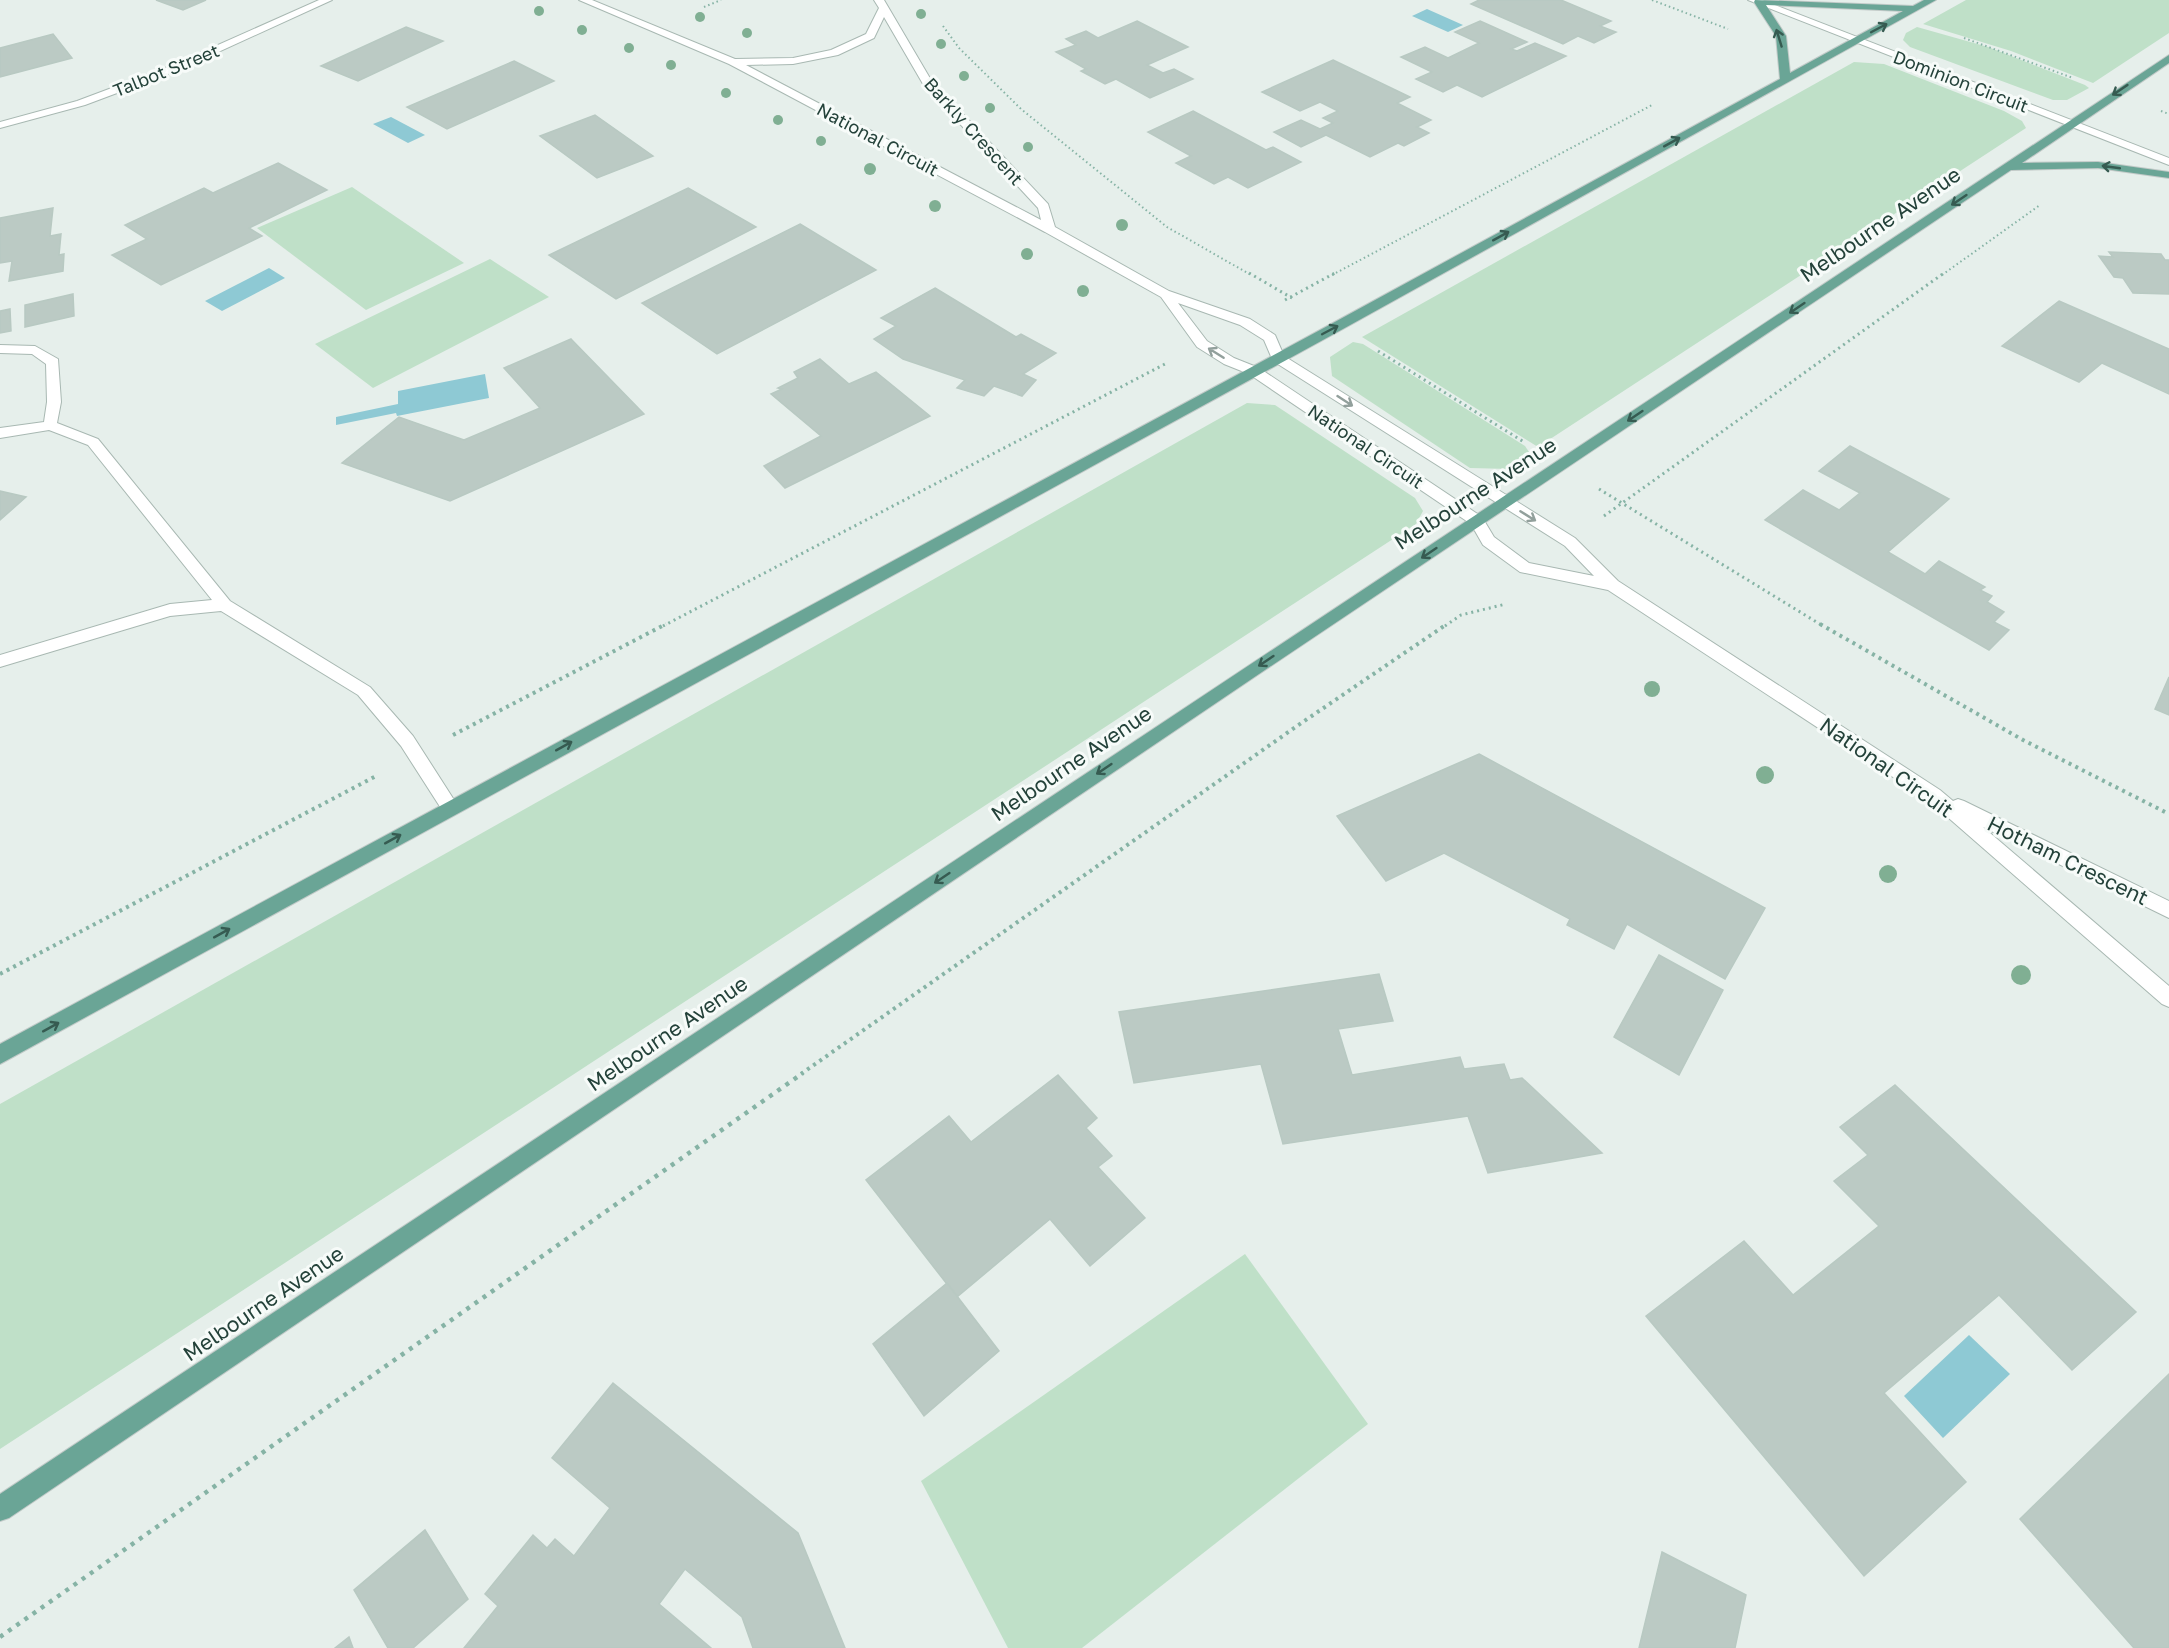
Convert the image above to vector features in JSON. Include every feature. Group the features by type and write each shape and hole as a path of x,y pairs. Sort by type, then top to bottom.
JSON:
{"main road":[{"path":"0,1055 1931,0"},
{"path":"1756,1 1915,9"},
{"path":"1756,1 1781,36 1785,80"},
{"name":"Melbourne Avenue","path":"0,1509 2169,58"},
{"path":"2010,166 2098,165 2169,175"}],"street":[{"name":"Talbot Street","path":"0,125 81,103 177,67 327,0"},
{"name":"National Circuit","path":"584,0 733,62 1049,229 1165,294 1245,322 1270,338 1278,358 1463,477 1570,542 1612,585 1934,795 2169,998"},
{"name":"Dominion Circuit","path":"1756,1 2169,162"},
{"path":"733,62 793,61 834,53 870,36 881,4"},
{"name":"Barkly Crescent","path":"881,4 927,82 1044,207 1049,229"},
{"name":"National Circuit","path":"1165,294 1202,344 1229,361 1254,371 1477,521 1488,541 1525,568 1612,585"},
{"path":"0,349 36,350 53,362 54,402 50,425"},
{"path":"0,433 50,425 93,442 224,606 364,691 416,755 450,808"},
{"path":"0,661 170,610 224,606"},
{"name":"Hotham Crescent","path":"1934,795 2169,909"}],"path":[{"path":"1653,0 1736,32"},
{"path":"939,19 959,48 1021,109 1167,226 1338,326 1777,600 1937,691 2169,814"},
{"path":"1245,322 1653,105"},
{"path":"2126,145 2168,113"},
{"path":"1570,542 1622,502 2098,165"},
{"path":"0,974 1202,344"},
{"path":"0,1637 1297,726 1461,615 1503,606 1516,597 1525,568"}],"green space":[{"path":"1966,0 2169,0 2169,33 2093,83 2011,51 1923,24"},
{"path":"1917,27 1988,47 2089,88 2067,100 2053,100 1910,47 1903,40 1906,33"},
{"path":"1854,62 1884,64 2004,111 2022,121 2026,128 1538,447 1362,337"},
{"path":"352,187 464,263 366,310 257,228"},
{"path":"490,259 549,297 373,388 315,344"},
{"path":"1353,342 1363,344 1525,446 1531,455 1510,469 1470,468 1332,376 1330,357"},
{"path":"1247,403 1275,405 1415,498 1423,511 1416,524 0,1449 0,1104"},
{"path":"1245,1254 1368,1424 1082,1648 1008,1648 921,1481"}],"water":[{"path":"1427,9 1463,25 1448,32 1412,16"},
{"path":"391,117 425,135 408,143 373,124"},
{"path":"269,268 285,278 222,311 205,301"},
{"path":"485,374 489,398 336,425 336,417 398,404 398,391"},
{"path":"1969,1335 2010,1374 1943,1438 1904,1396"}],"building":[{"path":"156,0 206,0 183,10"},
{"path":"1479,0 1561,0 1611,21 1600,26 1616,32 1594,43 1578,36 1563,44 1471,4"},
{"path":"1137,21 1188,47 1147,65 1163,73 1174,69 1193,79 1150,98 1116,79 1105,84 1081,71 1086,69 1056,52 1076,45 1066,39 1086,31 1098,38"},
{"path":"1480,21 1527,42 1511,49 1517,51 1535,43 1566,56 1482,97 1457,85 1443,92 1416,79 1432,72 1401,57 1425,47 1448,58 1479,43 1455,32"},
{"path":"406,27 443,41 358,81 321,66"},
{"path":"53,34 72,58 0,77 0,48"},
{"path":"1333,60 1410,97 1397,103 1431,120 1417,127 1429,133 1404,146 1398,143 1370,157 1326,135 1301,147 1274,132 1301,120 1320,129 1333,123 1323,118 1338,111 1320,102 1300,111 1262,92"},
{"path":"514,61 554,81 447,129 407,107"},
{"path":"1193,111 1266,150 1273,147 1301,162 1248,188 1228,177 1214,184 1176,163 1191,156 1148,132"},
{"path":"595,115 653,156 597,178 540,136"},
{"path":"278,163 327,190 249,228 262,236 161,285 112,255 147,239 125,225 204,188 213,193"},
{"path":"688,188 756,227 616,299 549,255"},
{"path":"53,208 50,236 61,234 59,255 64,254 63,271 9,281 12,261 0,263 0,218"},
{"path":"800,224 876,270 717,354 642,303"},
{"path":"2109,252 2161,254 2165,260 2169,260 2169,294 2133,293 2123,278 2114,277 2099,256 2113,257"},
{"path":"935,288 1016,337 1021,334 1056,353 1023,374 1036,380 1022,396 994,386 984,396 957,388 965,380 903,359 874,339 896,326 881,318"},
{"path":"73,294 74,316 25,327 25,305"},
{"path":"2059,301 2169,349 2169,394 2102,363 2079,382 2002,346"},
{"path":"10,309 11,331 0,333 0,311"},
{"path":"571,339 644,414 450,501 342,463 399,417 464,440 540,408 504,368"},
{"path":"820,359 849,384 876,372 930,416 785,488 764,466 821,436 771,394 798,378 794,372"},
{"path":"1850,446 1949,499 1888,552 1925,574 1939,561 1985,587 1980,590 1992,596 1987,602 2004,612 1994,622 2009,630 1989,650 1765,520 1803,490 1839,510 1860,493 1819,471"},
{"path":"0,491 26,497 0,520"},
{"path":"2169,677 2169,715 2155,709"},
{"path":"1479,754 1765,908 1725,979 1627,924 1614,949 1567,925 1570,919 1444,853 1386,881 1337,816"},
{"path":"1659,955 1723,990 1679,1075 1614,1037"},
{"path":"1379,974 1393,1021 1338,1029 1352,1075 1460,1057 1464,1069 1504,1064 1510,1080 1522,1078 1602,1153 1488,1173 1468,1116 1283,1144 1261,1064 1134,1083 1119,1012"},
{"path":"1058,1075 1097,1118 1086,1128 1112,1156 1098,1167 1145,1218 1090,1266 1050,1219 957,1297 866,1180 949,1116 971,1142"},
{"path":"1895,1085 2136,1312 2072,1370 1999,1295 1884,1393 1966,1482 1864,1576 1646,1316 1744,1241 1793,1295 1879,1226 1834,1181 1868,1155 1840,1127"},
{"path":"947,1283 999,1351 924,1416 873,1344"},
{"path":"2169,1374 2169,1648 2134,1648 2020,1519"},
{"path":"613,1383 798,1533 845,1648 753,1648 742,1617 685,1569 659,1604 711,1648 464,1648 498,1606 485,1594 533,1535 547,1548 555,1539 574,1556 610,1508 552,1458"},
{"path":"425,1530 468,1599 413,1648 388,1648 354,1590"},
{"path":"1662,1552 1746,1595 1735,1648 1639,1648"},
{"path":"349,1637 353,1648 335,1648"}]}
